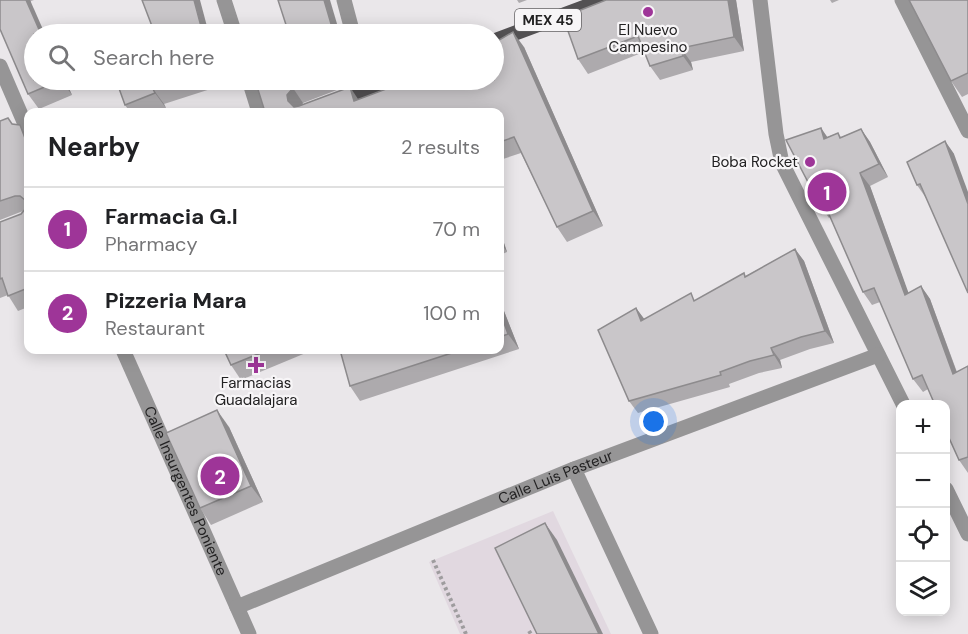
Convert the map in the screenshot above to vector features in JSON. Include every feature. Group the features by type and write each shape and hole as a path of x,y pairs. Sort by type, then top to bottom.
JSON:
{"main road":[{"name":"MEX 45","path":"504,37 604,0"},
{"path":"316,108 356,90"}],"street":[{"path":"224,0 232,24"},
{"path":"344,0 350,24"},
{"path":"760,0 776,134 782,163 900,400"},
{"path":"902,0 968,131"},
{"path":"0,66 24,122"},
{"path":"252,90 258,108"},
{"name":"Calle Insurgentes Poniente","path":"125,354 249,634"},
{"name":"Calle Luis Pasteur","path":"237,607 574,470 878,355"},
{"path":"574,470 651,634"},
{"path":"950,499 968,534"}],"path":[{"path":"433,560 466,634"}],"shaded area":[{"path":"553,511 611,634 460,634 429,562"}],"building":[{"path":"0,0 26,0 37,24 24,24 24,85 0,29"},
{"path":"142,0 194,0 200,24 151,24"},
{"path":"278,0 324,0 331,24 286,24"},
{"path":"606,0 728,0 734,37 681,48 683,56 650,66 638,36 578,59 563,17"},
{"path":"909,0 968,0 968,73 951,81"},
{"path":"513,32 593,211 557,227 514,137 504,141 504,108 264,108 258,90 291,90 287,95 288,101 294,107 342,90 351,90 354,101 383,90 504,90 504,37"},
{"path":"120,90 154,90 155,93 125,105"},
{"path":"8,118 12,124 20,125 24,136 24,199 15,196 0,201 0,121"},
{"path":"821,128 824,139 838,133 840,138 861,129 879,164 860,173 905,295 921,286 953,374 968,366 968,457 959,460 950,440 950,400 933,400 922,375 913,379 874,288 863,292 824,203 820,205 786,140"},
{"path":"945,141 968,204 968,293 920,184 917,185 907,162"},
{"path":"24,210 24,290 8,296 2,278 0,279 0,222 21,214"},
{"path":"795,249 825,331 771,348 774,355 720,372 721,375 629,401 598,330 636,308 641,321 691,293 694,301 744,273 745,277"},
{"path":"504,323 508,334 504,336"},
{"path":"226,354 258,354 231,365"},
{"path":"341,354 449,354 350,386"},
{"path":"217,410 251,486 200,508 166,433"},
{"path":"545,523 599,634 537,634 495,548"}],"place":[{"name":"El Nuevo Campesino","path":"648,12"},
{"name":"Boba Rocket","path":"810,162"},
{"name":"Farmacia G.I","path":"827,192"},
{"name":"Farmacias Guadalajara","path":"256,365"},
{"name":"Pizzeria Mara","path":"220,476"}]}
